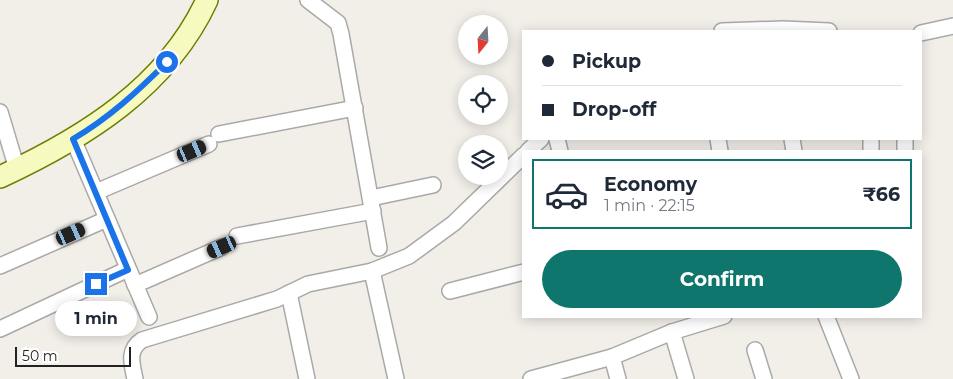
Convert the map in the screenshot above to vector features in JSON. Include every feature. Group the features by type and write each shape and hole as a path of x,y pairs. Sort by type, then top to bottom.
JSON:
{"street":[{"path":"0,112 9,173 95,126 128,101 167,62 187,37 207,0"},
{"path":"308,0 338,23 379,248"},
{"path":"922,33 953,26"},
{"path":"96,192 214,139 355,108"},
{"path":"73,139 149,316"},
{"path":"529,150 540,140"},
{"path":"135,379 132,352 134,345 142,340 266,302 308,284 372,271 409,256 431,242 454,223 522,157"},
{"path":"237,236 372,205 433,185"},
{"path":"0,266 107,219"},
{"path":"135,285 222,247"},
{"path":"0,329 128,270"},
{"path":"372,271 396,379"},
{"path":"450,291 522,273"},
{"path":"289,293 307,379"},
{"path":"531,379 612,357 672,332 718,318"},
{"path":"827,318 851,379"},
{"path":"672,332 686,379"},
{"path":"755,350 764,379"},
{"path":"612,357 618,379"}],"route":[{"path":"96,284 128,270 73,139 95,126 128,101 167,62"}]}
